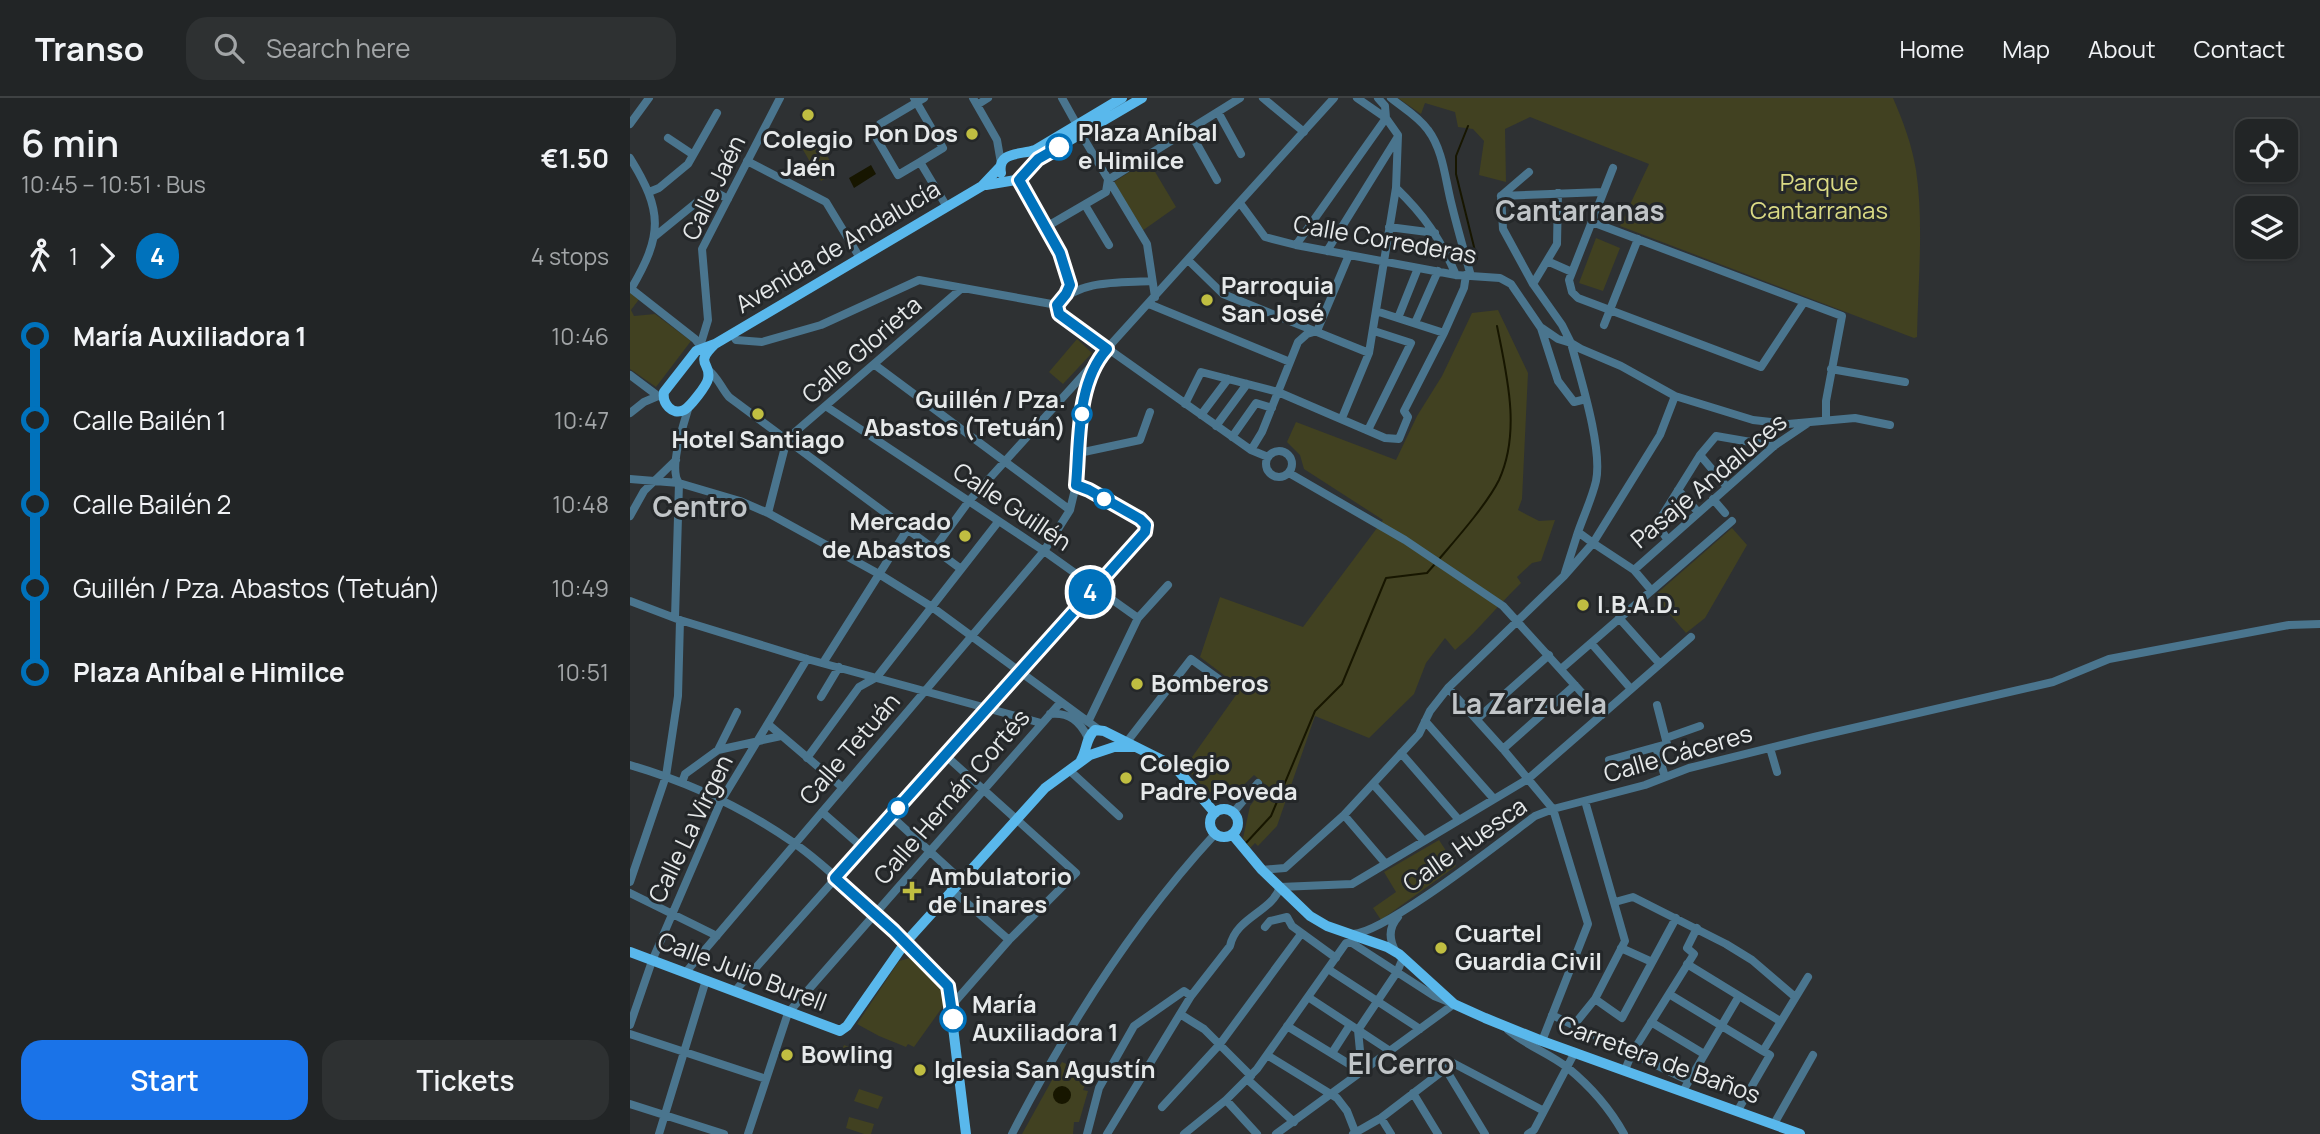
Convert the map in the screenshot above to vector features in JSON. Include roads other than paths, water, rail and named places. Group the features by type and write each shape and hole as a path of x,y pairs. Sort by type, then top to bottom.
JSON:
{"main road":[{"path":"1016,155 1026,161 1027,169 1025,176 1014,180 1003,176 1001,165 1006,156 1035,150 1142,98"},
{"path":"1027,169 1117,99"},
{"name":"Avenida de Andalucía","path":"715,344 982,186 1001,165"},
{"name":"Avenida de Andalucía","path":"982,186 1014,180"},
{"path":"702,344 715,344 705,364 708,379 701,391 689,406 682,411 674,411 661,396 702,344"},
{"path":"683,367 693,360 705,364"},
{"path":"966,1134 948,986 905,943 1045,788 1080,760 1086,752 1092,732 1103,732 1174,766 1214,813"},
{"path":"1102,750 1109,743 1103,732"},
{"path":"1088,740 1091,748 1102,750"},
{"path":"1080,760 1102,750 1130,745"},
{"path":"1225,810 1233,813 1237,825 1232,834 1224,837 1215,834 1210,822 1214,813 1225,810"},
{"name":"Carretera de Baños","path":"1232,834 1262,870 1310,916 1347,939 1379,944 1399,955 1454,1004 1542,1041 1625,1070 1686,1086 1800,1134"},
{"name":"Calle Julio Burell","path":"630,953 840,1031 847,1026 905,943"}],"street":[{"path":"630,124 649,98"},
{"name":"Calle Jaén","path":"705,364 702,344 708,320 702,249 780,98"},
{"path":"988,98 975,101 997,140 1001,165"},
{"path":"1062,98 1147,244 1152,300"},
{"path":"1046,227 1106,192 1108,180 1218,112 1228,101 1240,98"},
{"path":"1263,98 1304,132"},
{"path":"934,549 969,501 1334,98"},
{"path":"1342,418 1369,353 1396,188 1398,135 1386,118 1357,98"},
{"path":"1296,246 1386,118 1385,106 1378,98"},
{"path":"1185,404 1201,372 1278,393 1385,438 1399,439 1408,417 1404,411 1444,333 1469,276 1442,159 1435,141 1415,116 1391,98"},
{"path":"918,100 943,148 920,162 898,175 877,139 880,124 918,100"},
{"path":"1218,112 1241,154"},
{"path":"649,192 659,188 688,164 717,113"},
{"path":"1189,130 1217,180"},
{"path":"1327,251 1398,135"},
{"path":"668,138 692,155"},
{"path":"997,140 1016,155"},
{"path":"630,158 649,192 656,217 647,261 631,289 702,344"},
{"path":"747,161 827,202 860,258"},
{"path":"920,162 947,207"},
{"path":"1613,168 1569,280 1572,292 1578,298 1761,367 1804,302"},
{"path":"1501,196 1529,172"},
{"path":"1014,180 1060,253 1070,285 1057,305"},
{"path":"1396,188 1422,213 1447,253 1456,275"},
{"path":"1501,196 1604,192"},
{"path":"1533,284 1557,244 1558,193"},
{"path":"654,237 697,202 719,194 728,199"},
{"path":"1501,196 1503,229 1533,284 1562,325 1571,343 1597,457 1596,479 1564,576"},
{"name":"Calle Correderas","path":"1240,203 1265,237 1296,246 1456,275 1500,278 1511,284 1541,327"},
{"path":"1085,205 1109,245"},
{"path":"1592,222 1842,316 1826,401 1826,421"},
{"path":"1389,227 1435,233"},
{"path":"1604,325 1638,239"},
{"path":"1317,331 1349,255"},
{"path":"1188,260 1223,293 1369,353"},
{"path":"1547,261 1572,272"},
{"path":"1398,318 1418,268"},
{"path":"1415,323 1438,271"},
{"path":"732,334 736,340 762,342 811,328 919,280 1057,305"},
{"path":"1066,294 1092,285 1152,281"},
{"name":"Calle Glorieta","path":"787,439 962,288"},
{"path":"1152,300 1290,362"},
{"path":"1057,305 1059,314 1107,349 1251,450 1268,457"},
{"path":"1376,311 1444,333"},
{"path":"1541,327 1558,339 1621,366 1675,396 1753,420 1788,424 1855,418 1890,425"},
{"path":"1541,327 1558,381 1574,402 1586,400"},
{"path":"1251,450 1262,432 1298,342 1307,334 1317,331"},
{"path":"1368,430 1411,343 1374,331"},
{"name":"Calle Tetuán","path":"686,972 1044,551 1070,510 1076,485 1084,403 1098,359"},
{"path":"705,364 722,390"},
{"path":"875,365 1070,510"},
{"path":"1831,369 1905,382"},
{"path":"630,375 661,396"},
{"path":"1201,415 1227,379"},
{"path":"1216,426 1247,384"},
{"path":"701,391 711,385 722,390 961,569"},
{"path":"1071,390 1084,403"},
{"path":"630,413 644,402 661,396"},
{"path":"1262,870 1285,868 1344,815 1419,734 1430,711 1448,688 1564,576 1593,543 1660,435 1675,396"},
{"path":"1232,437 1256,403 1272,408"},
{"path":"630,882 666,776 678,696 679,483 675,478 676,460 689,406"},
{"name":"Calle Guillén","path":"827,407 1044,551 1138,618"},
{"path":"1079,453 1140,440 1150,412"},
{"name":"Pasaje Andaluces","path":"1633,569 1774,446 1810,422"},
{"path":"1667,539 1657,524 1700,455 1716,436 1774,446"},
{"path":"768,513 787,439"},
{"path":"1276,451 1286,453 1292,461 1289,473 1282,477 1272,476 1266,467 1268,457 1276,451"},
{"path":"1700,455 1727,487"},
{"path":"630,516 644,491 676,460"},
{"path":"1289,473 1405,540 1503,606 1601,715"},
{"path":"630,479 679,483 740,501 768,513 879,574 932,607 1103,732"},
{"path":"735,991 1145,532 1146,525 1140,519 1076,485"},
{"path":"1678,490 1698,512"},
{"path":"1713,499 1725,513"},
{"path":"1561,669 1732,521"},
{"path":"807,758 859,687 877,677 998,522"},
{"path":"823,663 907,530"},
{"path":"1578,532 1633,569 1651,590"},
{"path":"1088,722 1138,618 1168,584"},
{"path":"630,601 677,619 807,659 1041,723"},
{"path":"1619,618 1660,664"},
{"name":"Calle Cáceres","path":"1553,809 1689,768 2053,682 2109,659 2289,625 2320,624"},
{"path":"1107,1134 1191,996 1230,946 1243,922 1269,903 1280,887 1352,884 1528,779 1691,637"},
{"path":"1591,643 1631,689"},
{"path":"1477,719 1549,655"},
{"name":"Calle La Virgen","path":"630,1025 652,961 721,801 807,659"},
{"path":"1130,745 1191,659 1234,690"},
{"path":"821,697 839,667"},
{"path":"1503,749 1575,685"},
{"path":"1448,688 1553,809 1588,924 1542,1041"},
{"name":"Calle Hernán Cortés","path":"788,1013 1061,702"},
{"path":"1609,760 1667,744 1657,705"},
{"path":"718,750 737,712"},
{"path":"1050,714 1063,713 1083,726 1088,740"},
{"path":"1425,720 1494,799"},
{"path":"768,724 842,787"},
{"path":"1666,738 1700,726"},
{"path":"682,783 685,774 718,750 781,736"},
{"path":"1656,747 1665,777"},
{"path":"1770,748 1777,772"},
{"path":"1401,753 1459,820"},
{"path":"945,755 1076,873 1009,940 952,1005"},
{"path":"630,765 666,776 721,801 795,844 905,943"},
{"path":"1069,769 1119,816"},
{"path":"1233,813 1258,783"},
{"path":"1373,783 1423,840"},
{"path":"1574,1026 1595,999 1625,940 1584,801"},
{"name":"Calle Huesca","path":"1347,939 1400,914 1535,816 1553,809"},
{"path":"821,812 862,847"},
{"path":"1344,815 1385,863"},
{"path":"891,816 960,880"},
{"path":"1012,1134 1037,1086 1122,950 1145,917 1215,834"},
{"path":"951,889 1009,940"},
{"path":"630,893 717,936"},
{"path":"1615,902 1633,897 1697,928 1752,960 1794,996"},
{"name":"Calle Huesca","path":"1390,920 1377,933 1379,944 1390,935 1392,923 1400,914"},
{"path":"1265,927 1270,921 1287,917 1301,934 1336,958"},
{"path":"1595,999 1622,1018 1676,918"},
{"path":"1625,1070 1632,1053 1694,954 1686,948 1697,928"},
{"path":"1162,1107 1220,1044 1301,934"},
{"path":"1332,1053 1377,1001 1397,972 1399,955 1390,935"},
{"path":"1184,1134 1226,1100 1249,1077 1308,998 1347,939 1434,996 1454,1004"},
{"path":"1621,948 1652,962"},
{"path":"1687,964 1780,1021"},
{"path":"1328,969 1420,1029"},
{"path":"1763,1051 1808,977"},
{"path":"659,1134 706,980"},
{"path":"1087,1134 1098,1087 1134,1026 1184,991 1191,996"},
{"path":"1669,994 1770,1055 1738,1110"},
{"path":"1686,1086 1739,996"},
{"path":"1308,998 1390,1051"},
{"path":"1276,1134 1454,1004"},
{"path":"748,1134 788,1013"},
{"path":"1180,1014 1204,1029 1220,1044 1294,1122"},
{"name":"Carretera de Baños","path":"1552,1015 1632,1053 1686,1086"},
{"path":"1651,1022 1704,1055"},
{"path":"1287,1026 1362,1072"},
{"name":"Carretera de Baños","path":"1504,1026 1522,1041 1568,1068 1594,1091 1624,1134"},
{"path":"1354,1027 1362,1072"},
{"path":"630,1034 766,1079"},
{"path":"1528,1134 1534,1130 1575,1052"},
{"path":"1267,1055 1332,1094 1347,1111 1355,1133 1381,1118 1453,1063 1544,1111"},
{"path":"1774,1124 1813,1055"},
{"path":"1445,1069 1485,1134"},
{"path":"1413,1093 1438,1134"},
{"path":"1226,1100 1257,1134"},
{"path":"630,1104 724,1134"},
{"path":"1381,1118 1391,1134"}],"waterway":[{"path":"1468,126 1456,156 1456,174 1477,259"},
{"path":"1440,558 1487,499 1506,462 1511,423 1510,404 1497,326"},
{"path":"1246,843 1271,816 1315,711 1342,684 1386,578 1427,573 1434,565"}],"place":[{"name":"Colegio Jaén","path":"808,115"},
{"name":"Pon Dos","path":"972,134"},
{"name":"Plaza Aníbal e Himilce","path":"1059,147"},
{"name":"Parroquia San José","path":"1207,300"},
{"name":"Hotel Santiago","path":"758,414"},
{"name":"Guillén / Pza. Abastos (Tetuán)","path":"1082,414"},
{"name":"Mercado de Abastos","path":"965,536"},
{"name":"I.B.A.D.","path":"1583,605"},
{"name":"Bomberos","path":"1137,684"},
{"name":"Colegio Padre Poveda","path":"1126,778"},
{"name":"Ambulatorio de Linares","path":"912,891"},
{"name":"Cuartel Guardia Civil","path":"1441,948"},
{"name":"María Auxiliadora 1","path":"953,1019"},
{"name":"Bowling","path":"787,1055"},
{"name":"Iglesia San Agustín","path":"920,1070"}],"district":[{"name":"Cantarranas","path":"1580,211"},
{"name":"Centro","path":"700,507"},
{"name":"La Zarzuela","path":"1529,704"},
{"name":"El Cerro","path":"1401,1064"}],"park label":[{"name":"Parque Cantarranas","path":"1819,197"}]}
